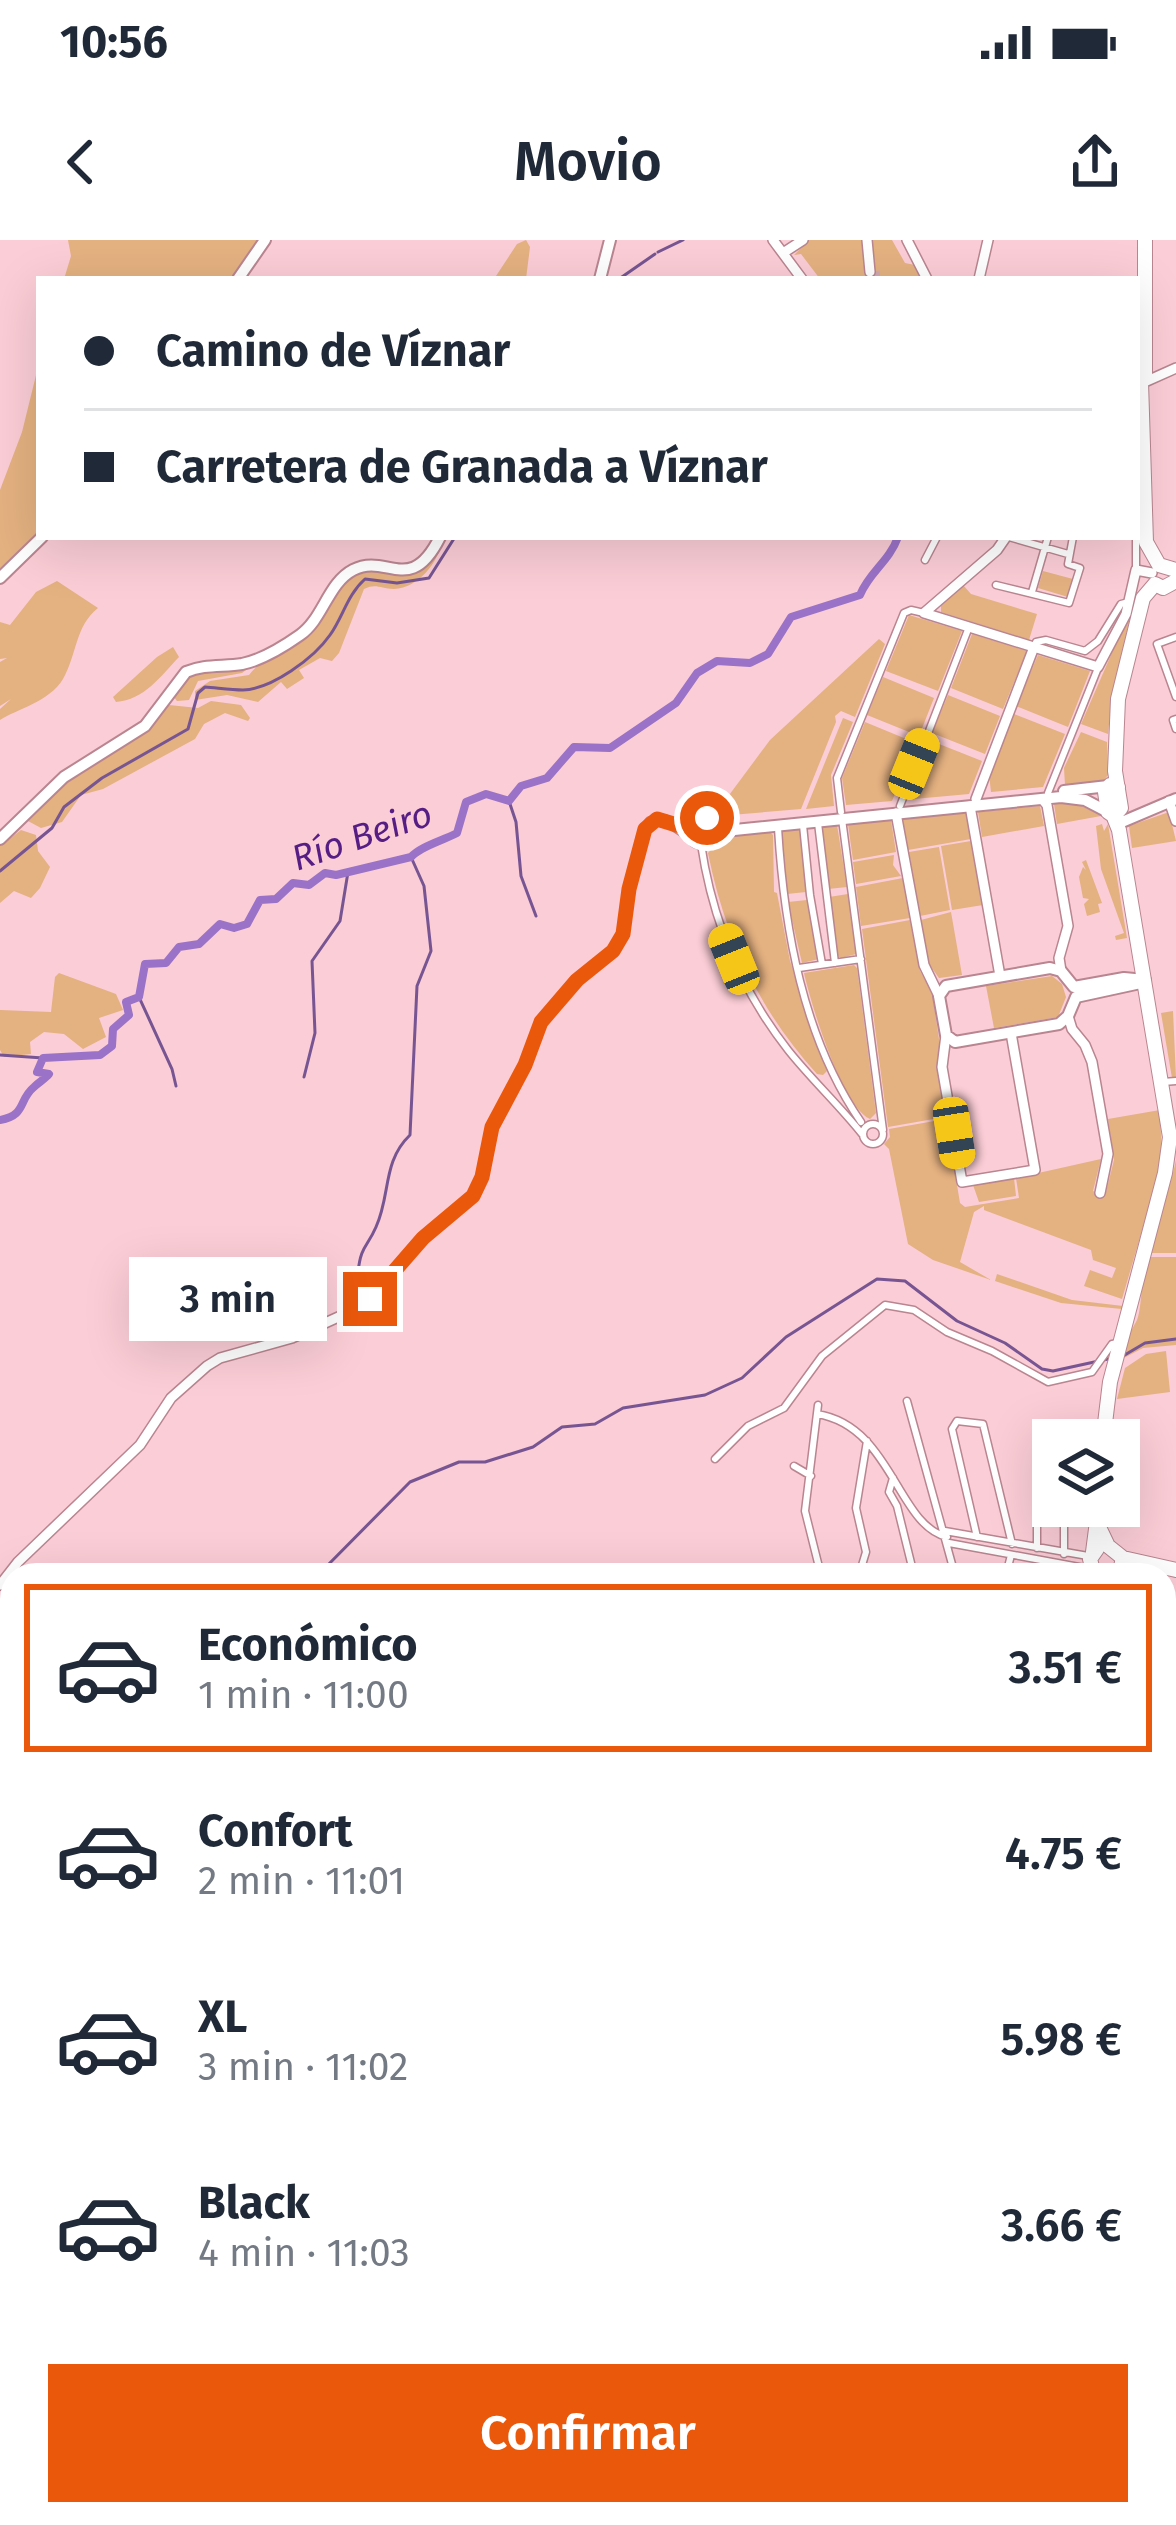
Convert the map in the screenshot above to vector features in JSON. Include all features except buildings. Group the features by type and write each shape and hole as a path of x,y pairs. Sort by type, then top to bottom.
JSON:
{"main road":[{"path":"240,276 265,240"},
{"path":"600,276 610,240"},
{"path":"1104,1419 1105,1362 1119,1343 1168,1161 1170,1125 1169,1082 1152,1022 1113,783 1120,684 1143,598 1165,575 1146,542 1145,240"},
{"path":"0,578 39,540"},
{"path":"0,839 64,777 146,726 187,672 262,657 307,629 349,572 360,567 399,571 415,567 438,540"},
{"path":"1047,799 1113,783"},
{"path":"714,828 1047,799 1079,799 1120,817 1172,800"},
{"path":"714,828 710,841 701,844 690,829 702,817 714,828 842,815"},
{"path":"1123,984 1141,958"},
{"path":"1056,966 1079,992 1066,1023 951,1038 943,991 1056,966"},
{"path":"1079,992 1145,981"},
{"path":"1123,984 1140,997 1147,1021 1152,1022"},
{"path":"1090,1563 1096,1527"}],"street":[{"path":"772,240 800,276"},
{"path":"783,253 803,240"},
{"path":"870,240 873,271"},
{"path":"908,240 926,276"},
{"path":"981,276 988,240"},
{"path":"1143,379 1176,368"},
{"path":"925,560 935,540"},
{"path":"924,613 1005,540"},
{"path":"1017,540 1068,554"},
{"path":"1032,592 1047,540"},
{"path":"997,584 1069,602 1080,568 1069,564 1072,540"},
{"path":"1000,976 973,803 1036,642 1046,640 1085,651 1121,604 1165,575 1138,540"},
{"path":"936,602 936,617"},
{"path":"1056,966 1068,926 1047,799 1098,667 1130,602"},
{"path":"778,824 784,899 797,968 831,1066 865,1126 866,1141 874,1144 882,1138 881,1108 837,778 906,610 1098,667"},
{"path":"943,991 924,965 898,810 969,627"},
{"path":"1176,637 1157,644 1176,697"},
{"path":"1176,719 1176,728"},
{"path":"1172,800 1176,821"},
{"path":"17,1563 128,1457 171,1397 207,1366 305,1333 356,1309 377,1292 423,1238 467,1203 482,1177 492,1127 525,1065 541,1022 577,980 618,944 645,829 657,819 690,829"},
{"path":"819,820 836,962"},
{"path":"803,822 809,896 822,964"},
{"path":"701,844 710,891 734,959 775,1032 848,1115 883,1130"},
{"path":"797,968 861,959"},
{"path":"1066,1023 1090,1052 1106,1144 1100,1193"},
{"path":"951,1038 942,1066 966,1182 1034,1170 1011,1033"},
{"path":"814,1080 827,1078 831,1066"},
{"path":"865,1126 881,1108"},
{"path":"716,1459 748,1426 784,1408 822,1355 885,1305 914,1310 946,1332 992,1351 1041,1380 1064,1381 1105,1362"},
{"path":"908,1401 952,1563"},
{"path":"817,1563 805,1517 817,1410 848,1423 867,1441 932,1533 1034,1563"},
{"path":"977,1537 954,1423 983,1424 1012,1544 1008,1563"},
{"path":"863,1563 866,1552 856,1508 867,1441"},
{"path":"794,1466 811,1476"},
{"path":"893,1478 889,1492 911,1563"},
{"path":"1037,1527 1037,1548"},
{"path":"1064,1527 1064,1553"},
{"path":"947,1537 977,1537 1064,1553 1090,1563"}],"shaded area":[{"path":"68,240 262,240 233,276 65,276 71,256"},
{"path":"526,240 530,247 526,276 496,276 517,244"},
{"path":"809,240 892,240 905,263 915,265 920,276 818,276 801,254 794,255"},
{"path":"36,375 36,539 0,575 0,490 22,432"},
{"path":"443,540 432,565 412,584 364,589 332,661 320,658 299,670 304,678 287,689 281,682 258,702 227,695 195,700 195,691 210,681 249,675 302,638 348,577 374,569 409,573 421,569"},
{"path":"1043,571 1073,579 1068,597 1038,588"},
{"path":"57,581 98,608 85,623 57,687 0,720 0,709 11,699 0,706 0,662 7,658 0,659 0,622 10,625 36,592"},
{"path":"963,585 971,594 1037,614 1029,640 941,612 941,606"},
{"path":"1134,602 1112,694 1108,734 1081,724"},
{"path":"909,615 962,631 938,691 886,671"},
{"path":"972,634 1027,651 1003,709 951,688"},
{"path":"879,639 885,644 855,717 841,711 835,716 801,809 719,816 718,810 770,740"},
{"path":"173,647 179,657 159,679 135,697 116,702 113,697"},
{"path":"1038,655 1090,671 1068,727 1016,706"},
{"path":"250,667 242,673 198,681 189,700 177,701 173,696 196,674"},
{"path":"883,677 934,698 919,736 867,715"},
{"path":"948,695 1000,716 985,754 932,733"},
{"path":"211,701 241,705 250,718 225,713 204,724 195,739 103,789 81,795 62,822 41,828 28,821 64,782 151,728 169,705 198,708"},
{"path":"1014,714 1065,734 1043,787 991,792 989,774"},
{"path":"843,718 853,722 831,775 834,806 806,809"},
{"path":"865,722 916,743 892,801 846,805 842,778"},
{"path":"1081,732 1107,742 1108,775 1103,781 1065,785 1064,768"},
{"path":"929,740 982,761 969,794 914,799 913,780"},
{"path":"1074,802 1101,816 1057,824 1054,804"},
{"path":"1040,806 1044,826 982,837 978,812"},
{"path":"1169,812 1176,841 1132,848 1129,826"},
{"path":"966,813 971,839 908,850 902,819"},
{"path":"891,820 896,852 853,860 848,824"},
{"path":"1102,824 1104,831 1108,824 1127,938 1116,940 1115,936 1124,933 1101,869 1096,826"},
{"path":"837,825 847,887 828,889 821,827"},
{"path":"800,829 806,892 787,894 782,832"},
{"path":"21,830 36,835 38,851 50,867 31,898 14,891 0,903 0,846"},
{"path":"769,831 773,835 774,892 790,961 827,1071 823,1075 796,1050 747,971 724,914 708,853 724,835"},
{"path":"971,841 983,905 952,910 941,846"},
{"path":"939,847 950,910 920,916 909,852"},
{"path":"894,855 893,865 901,876 856,884 853,862"},
{"path":"1086,860 1102,903 1098,904 1100,912 1087,916 1084,904 1089,899 1083,898 1079,877 1083,867 1086,870 1082,862"},
{"path":"903,878 910,918 861,926 856,887"},
{"path":"848,894 856,954 841,958 829,897"},
{"path":"807,900 819,959 802,963 788,902"},
{"path":"951,912 962,975 939,978 929,964 921,920"},
{"path":"910,920 920,971 932,992 945,1117 888,1127 862,929"},
{"path":"854,965 876,1113 870,1119 859,1111 839,1076 804,973"},
{"path":"59,973 116,994 123,1010 99,1018 106,1037 83,1049 64,1034 44,1032 30,1042 31,1054 4,1057 0,1010 51,1012"},
{"path":"1052,976 1062,984 1066,997 1058,1017 994,1028 986,986"},
{"path":"1173,1011 1176,1078 1172,1078 1161,1013"},
{"path":"1160,1110 1162,1162 1122,1299 1084,1286 1090,1270 1112,1278 1116,1268 1093,1260 1091,1250 984,1210 984,1206 974,1212 960,1262 991,1280 933,1260 908,1244 889,1149 884,1144 889,1129 946,1119 960,1203 965,1207 1019,1198 1016,1178 1101,1159 1093,1191 1105,1196 1114,1160 1108,1119"},
{"path":"1176,1160 1176,1253 1151,1253 1174,1169"},
{"path":"1014,1178 1016,1196 979,1202 973,1185"},
{"path":"1176,1257 1176,1345 1143,1348 1120,1360 1138,1317 1144,1259"},
{"path":"997,1274 1072,1300 1123,1306 1061,1303 995,1281"},
{"path":"1166,1351 1170,1392 1117,1399 1125,1368 1146,1354"}],"waterway":[{"path":"658,252 683,240"},
{"path":"623,276 655,254"},
{"path":"0,871 52,828 64,807 102,778 188,729 198,693 205,687 243,690 279,678 323,644 365,579 397,583 429,578 453,540"},
{"name":"Río Beiro","path":"0,1120 14,1115 49,1074 37,1072 43,1058 100,1055 112,1046 113,1029 129,1015 126,1002 139,997 145,964 166,963 179,947 199,944 220,924 234,928 247,924 260,900 276,899 293,883 309,885 325,873 336,875 411,857 457,833 466,802 486,794 509,801 521,786 547,778 574,747 610,748 676,703 697,673 717,661 750,663 768,654 791,617 860,595 896,540"},
{"path":"509,801 521,876 536,916"},
{"path":"358,1272 381,1215 395,1156 410,1135 417,986 431,951 424,886 411,857"},
{"path":"304,1077 315,1033 312,961 340,921 348,872"},
{"path":"139,997 176,1086"},
{"path":"0,1055 43,1058"},
{"path":"330,1563 410,1482 459,1462 485,1462 533,1447 562,1427 595,1424 623,1408 705,1395 742,1378 786,1337 877,1279 905,1281 957,1321 1005,1343 1042,1369 1053,1371 1108,1359"},
{"path":"1123,1356 1145,1343 1176,1339"}],"tunnel":[{"path":"875,271 876,276"}],"route":[{"path":"370,1299 423,1238 473,1196 482,1177 487,1139 541,1022 577,980 613,951 623,934 645,829 657,819 685,826 707,818"}]}
